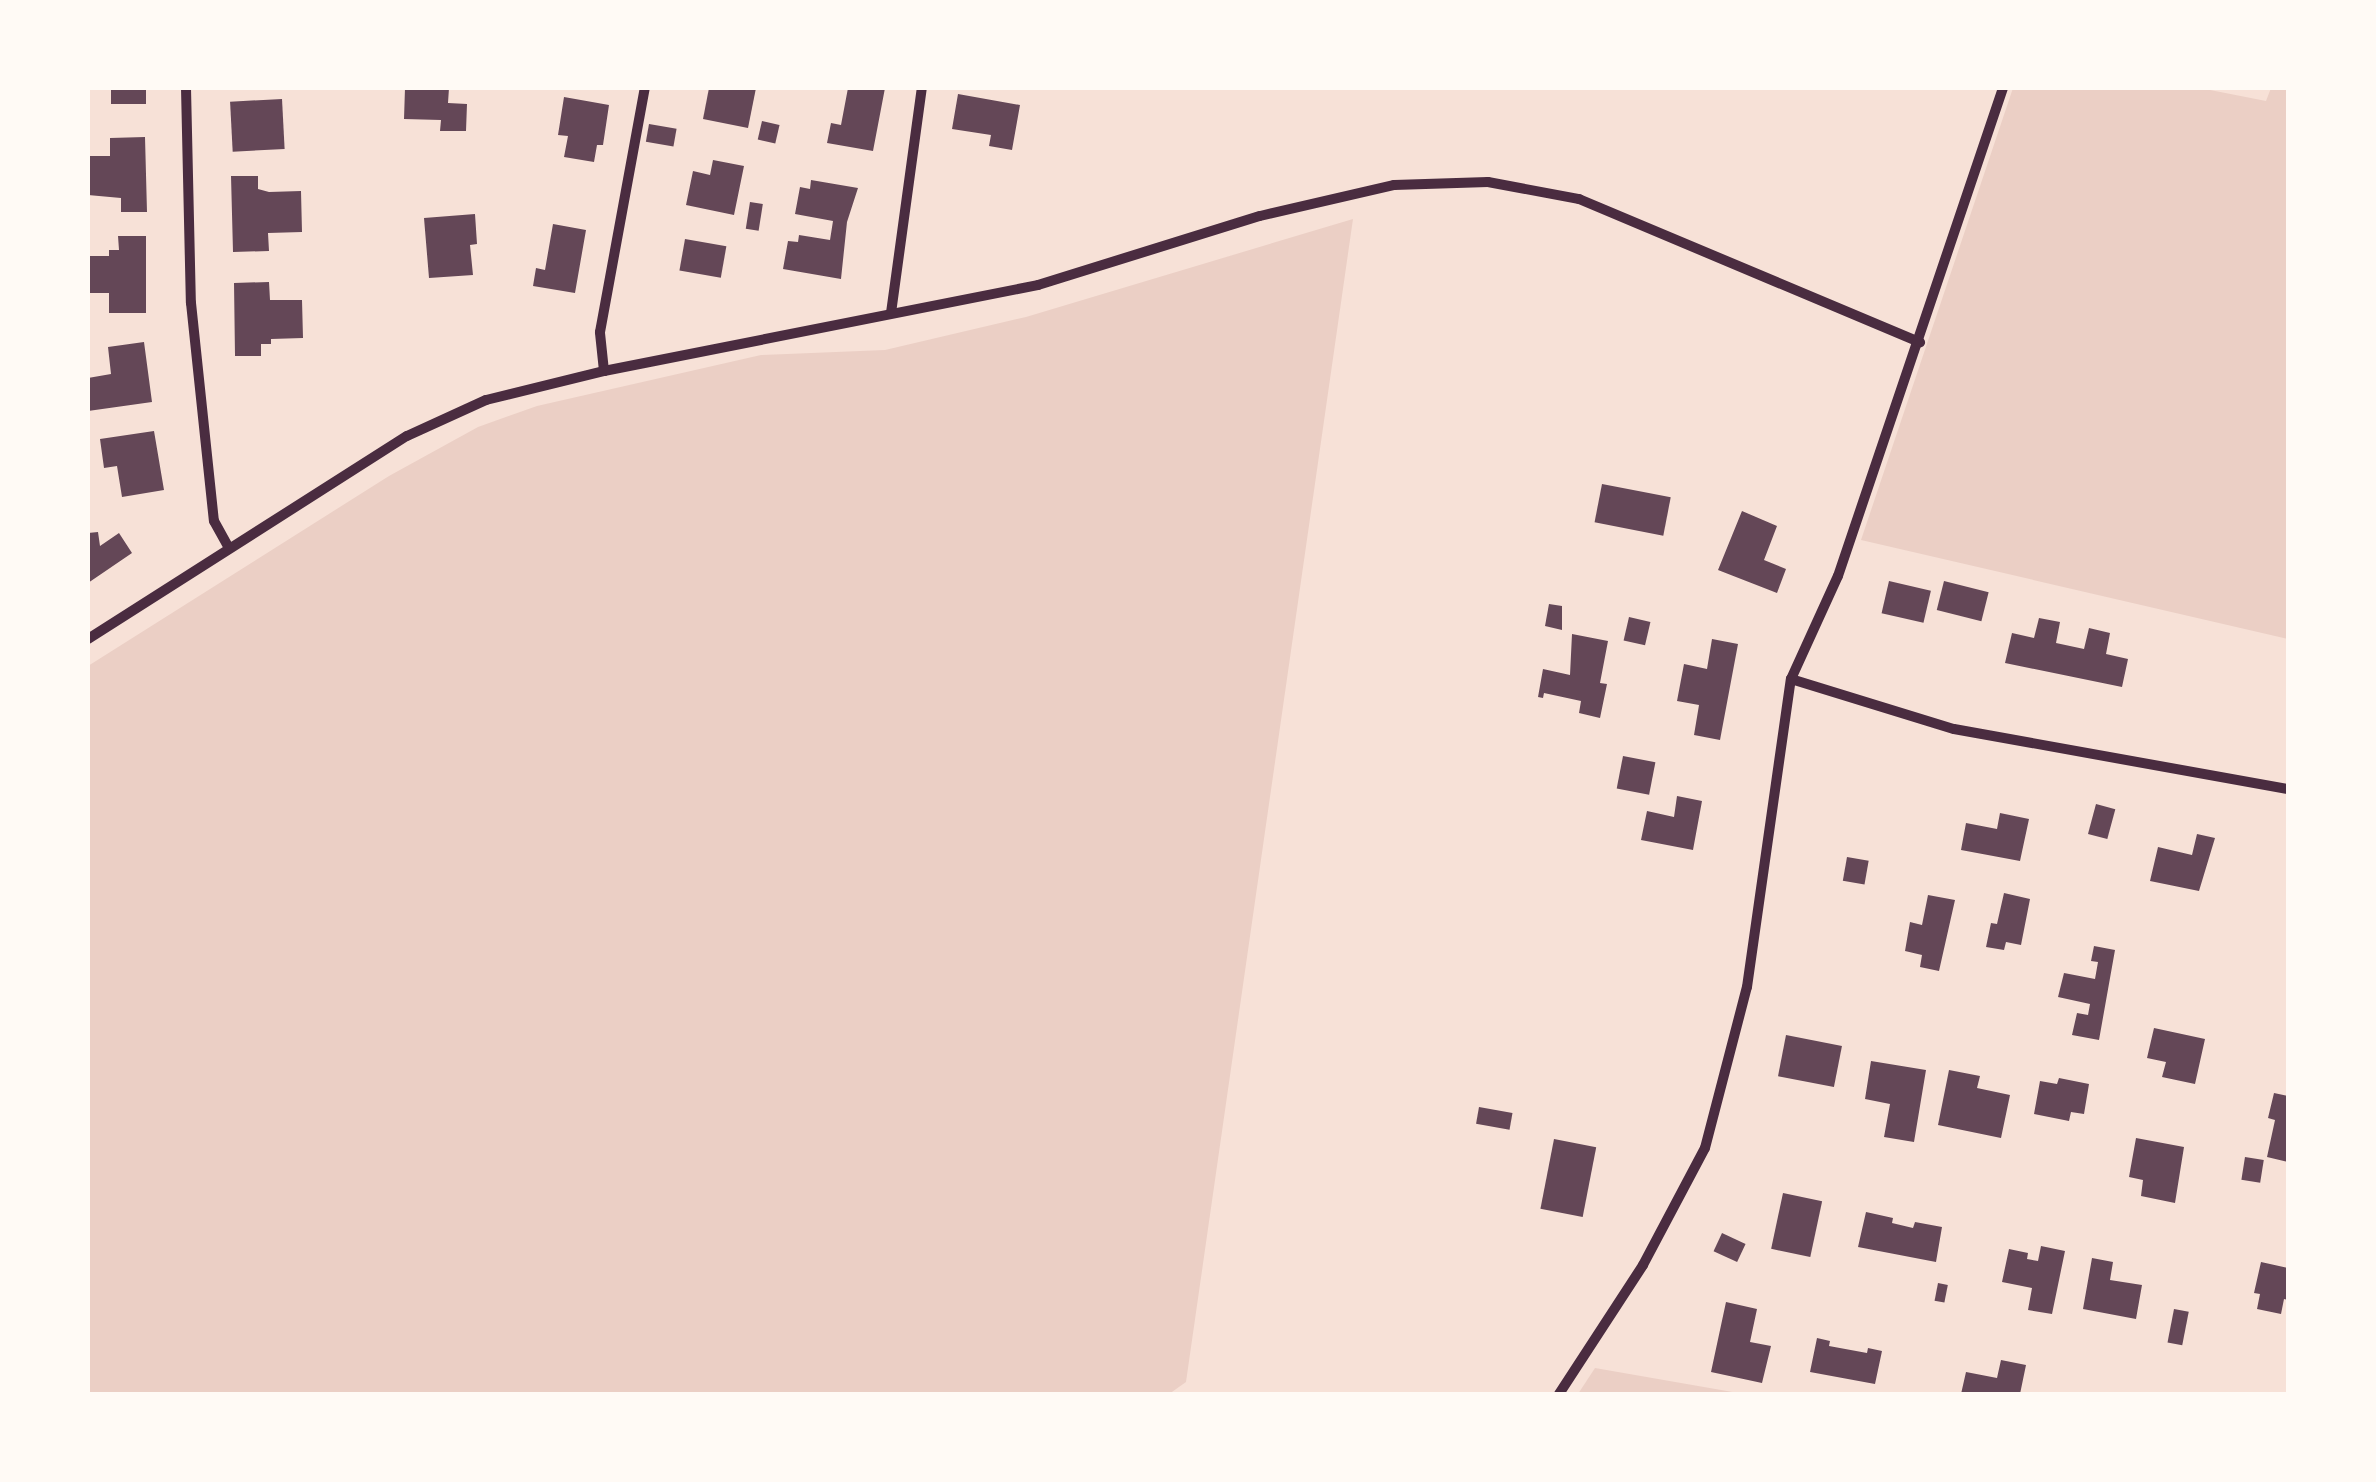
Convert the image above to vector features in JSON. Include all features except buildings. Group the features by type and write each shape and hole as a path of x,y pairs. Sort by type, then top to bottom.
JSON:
{"street":[{"path":"186,88 191,303 214,521 229,548"},
{"path":"604,370 600,332 645,88"},
{"path":"891,314 922,88"},
{"path":"1560,1394 1643,1265 1705,1148 1747,987 1791,679 1838,576 2003,88"},
{"path":"88,639 448,415 531,387 604,370 949,306 1038,285 1260,216 1394,185 1488,182 1579,199 1920,342"},
{"path":"1791,679 1954,730 2288,789"}],"shaded area":[{"path":"2013,88 2200,88 2266,101 2271,88 2288,88 2288,639 1861,540"},
{"path":"1353,219 1186,1382 1169,1394 88,1394 88,666 389,476 478,427 537,406 761,355 885,350 1026,317"},
{"path":"1595,1368 1744,1394 1578,1394"}]}
